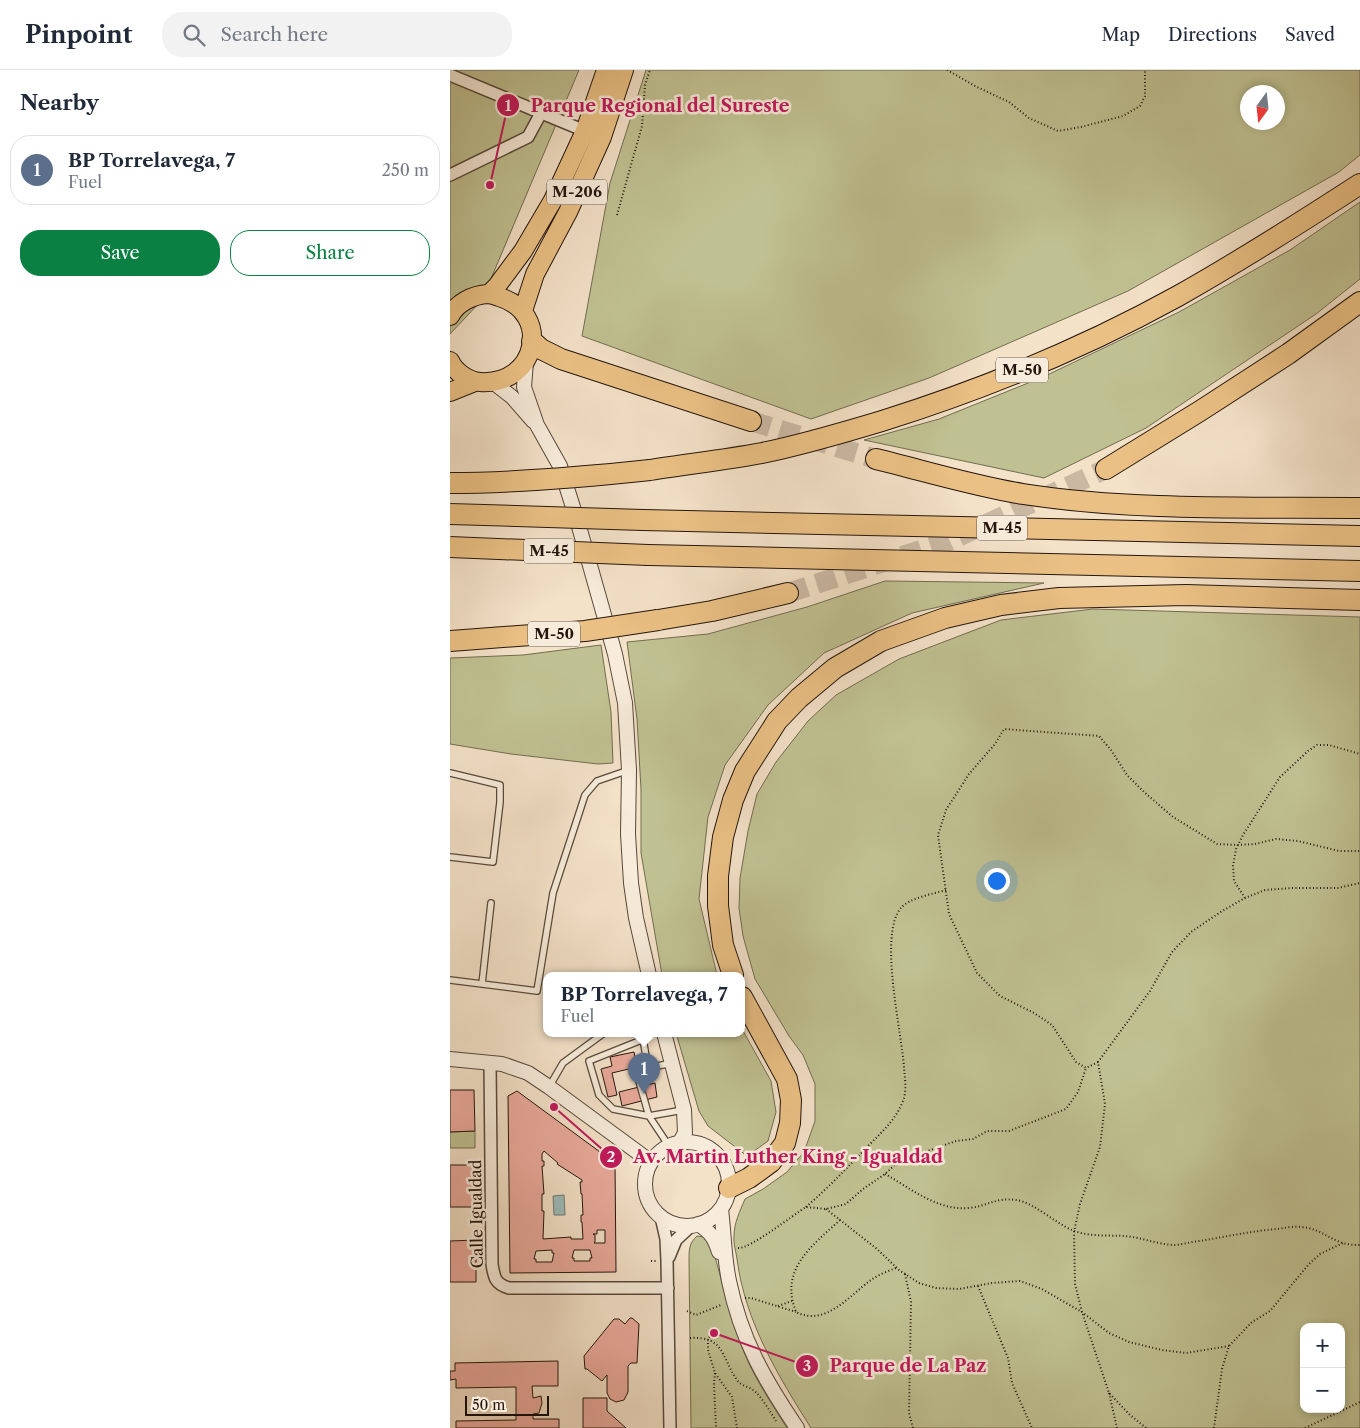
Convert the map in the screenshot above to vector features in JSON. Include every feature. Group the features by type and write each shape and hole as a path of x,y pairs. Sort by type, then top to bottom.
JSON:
{"highway":[{"name":"M-50","path":"450,483 496,483 569,478 650,470 762,453 845,432 921,409 1073,349 1176,296 1254,252 1360,184"},
{"path":"1106,469 1280,359 1360,302"},
{"path":"532,341 541,350 560,359 751,421"},
{"path":"876,459 955,479 1023,493 1086,501 1154,506 1360,508"},
{"name":"M-45","path":"450,514 1360,536"},
{"name":"M-45","path":"450,547 648,555 1360,571"},
{"name":"M-50","path":"450,641 585,631 712,611 788,593"},
{"path":"733,972 723,945 718,906 718,876 723,837 733,800 745,771 777,721 799,698 835,668 881,641 945,618 1001,605 1059,598 1186,595 1360,600"},
{"path":"729,1188 749,1178 771,1162 785,1143 790,1122 791,1100 787,1079 745,1002"}],"main road":[{"name":"M-206","path":"489,294 523,251 553,200 585,131 606,70"},
{"name":"M-206","path":"523,311 535,274 568,212 602,137 624,70"},
{"path":"450,316 454,309 468,299 489,294 510,300 523,311 530,326 532,341 526,362 512,376 494,383 476,382 462,375 450,362"},
{"path":"450,392 476,382"}],"street":[{"path":"450,75 585,131"},
{"path":"450,175 528,137 541,113"},
{"path":"526,362 524,388 537,426"},
{"path":"494,383 512,397 537,426 560,466 615,654 625,703 629,770 628,834 631,882 636,918 648,972"},
{"path":"665,1037 684,1110 685,1134 675,1144 656,1155 651,1162 645,1177 645,1192 651,1206 661,1217 676,1224 695,1225 708,1230 714,1237 729,1280 740,1321 758,1366 798,1428"},
{"path":"450,1058 502,1064 528,1073 651,1162"},
{"name":"Calle Igualdad","path":"490,1063 492,1264 494,1276 501,1285 509,1288 668,1288"},
{"path":"684,1110 703,1145"},
{"path":"667,1260 676,1240 695,1225 714,1216 721,1209 729,1188 728,1173 724,1164 712,1151 703,1145 692,1142 675,1144"},
{"path":"721,1209 723,1244 729,1280"},
{"path":"661,1217 666,1239 667,1260 670,1428"}],"lane":[{"path":"450,980 537,991 553,894 585,795 597,781 629,770"},
{"path":"450,773 500,784 500,802 493,862 450,857"},
{"path":"482,984 491,903"},
{"path":"549,1087 563,1063 599,1037"},
{"path":"641,1037 589,1061 599,1095 613,1109 649,1116 684,1110"},
{"path":"643,1037 648,1068"},
{"path":"672,1063 648,1068 638,1078 649,1116 675,1144"}],"path":[{"path":"617,215 642,126 645,85 650,70"},
{"path":"947,70 977,88 993,93 1009,102 1029,118 1058,131 1123,116 1140,106 1145,96 1145,70"},
{"path":"1086,1068 1076,1062 1052,1024 1000,996 977,973 949,914 938,835 946,810 969,774 995,744 1004,729 1099,736 1111,750 1127,775 1173,817 1217,844 1238,846 1276,839 1298,841 1339,851 1360,852"},
{"path":"1245,898 1234,880 1233,866 1238,846 1280,777 1317,745 1360,754"},
{"path":"806,1207 826,1209 846,1204 863,1189 886,1174 899,1161 956,1141 973,1139 987,1131 1009,1130 1066,1109 1078,1092 1086,1068 1098,1062 1150,992 1172,952 1191,932 1219,912 1265,890 1338,888 1360,882"},
{"path":"723,1244 741,1249 752,1244 806,1207 838,1179 893,1120 904,1100 905,1082 904,1057 895,995 891,935 895,919 901,907 911,900 946,889"},
{"path":"1098,1062 1105,1104 1100,1147 1080,1204 1074,1232 1075,1284 1082,1312 1109,1391 1117,1428"},
{"path":"886,1174 935,1202 951,1208 970,1208 997,1199 1018,1200 1074,1232 1097,1236 1126,1236 1173,1245 1255,1231 1299,1226 1318,1230 1335,1242 1360,1245"},
{"path":"826,1209 877,1249 896,1268 919,1283 936,1288 959,1289 1020,1281 1042,1289 1082,1312 1109,1333 1130,1342 1162,1350 1186,1353 1229,1346"},
{"path":"796,1312 792,1301 794,1269 808,1248 840,1220"},
{"path":"1214,1428 1222,1369 1229,1346 1252,1322 1270,1311 1309,1264 1320,1254 1343,1243"},
{"path":"741,1299 751,1298 804,1316 814,1316 838,1307 872,1279 896,1268"},
{"path":"905,1274 911,1302 909,1413 913,1428"},
{"path":"978,1286 1008,1358 1012,1383 1032,1428"},
{"path":"778,1306 792,1301"},
{"path":"687,1311 698,1314 724,1303"},
{"path":"712,1334 708,1339 708,1350 715,1373 732,1397 737,1428"},
{"path":"690,1338 708,1339 719,1346 738,1382 753,1389 776,1420"},
{"path":"715,1373 716,1428"},
{"path":"1109,1391 1129,1414 1146,1428"},
{"path":"1305,1428 1360,1402"}],"green space":[{"path":"450,70 579,70 482,300 450,334"},
{"path":"646,70 1360,70 1360,155 1339,172 1128,291 929,378 811,419 582,336 610,183"},
{"path":"1360,202 1360,279 1316,314 1146,428 1044,478 864,440 939,419 1043,377 1179,312 1290,250"},
{"path":"885,581 1044,583 912,613 824,653 768,705 725,765 708,817 699,899 716,972 661,972 641,853 641,789 637,719 627,642 708,634 807,607"},
{"path":"1093,609 1360,617 1360,1428 811,1428 775,1368 747,1304 741,1282 734,1231 745,1199 787,1172 804,1152 815,1121 815,1084 803,1055 789,1036 755,979 743,936 739,908 740,878 748,831 757,794 776,762 808,721 836,695 899,659 1001,620"},
{"path":"601,645 611,712 613,763 598,764 511,754 450,744 450,658 523,655"},
{"path":"745,1034 771,1081 776,1112 768,1141 747,1156 708,1126 699,1111 677,1037 745,1037"},
{"path":"475,1131 475,1148 450,1148 450,1132"},
{"path":"697,1236 704,1237 710,1243 745,1354 759,1383 787,1428 691,1428 689,1250"}],"water":[{"path":"564,1195 565,1215 554,1215 553,1196"}],"building":[{"path":"634,1052 637,1067 612,1073 617,1095 608,1097 601,1069 612,1066 610,1057"},
{"path":"655,1083 657,1097 622,1106 619,1092"},
{"path":"450,1090 474,1090 475,1131 450,1132"},
{"path":"517,1091 615,1163 616,1272 510,1273 508,1096","holes":["544,1151 557,1164 582,1180 580,1182 583,1239 571,1239 571,1237 543,1239 544,1211 542,1211 542,1194 544,1194 542,1166 544,1166 544,1161 542,1161","597,1230 605,1230 605,1243 594,1243 595,1235 593,1234 597,1234","552,1250 552,1253 554,1253 552,1262 536,1262 536,1259 534,1259 536,1251","574,1250 590,1250 592,1258 590,1258 590,1261 574,1261 574,1258 572,1258"]},
{"path":"450,1165 475,1165 475,1207 450,1207"},
{"path":"476,1240 476,1282 450,1282 450,1241"},
{"path":"630,1318 639,1324 637,1363 631,1363 628,1366 628,1392 624,1400 616,1402 610,1399 607,1393 607,1375 602,1381 585,1369 584,1356 614,1319 619,1319 625,1324"},
{"path":"558,1361 558,1386 532,1386 533,1398 541,1396 542,1403 539,1413 533,1414 533,1419 559,1419 559,1428 456,1428 456,1421 516,1420 516,1387 456,1388 456,1379 450,1380 450,1371 455,1371 455,1363"},
{"path":"583,1398 607,1398 607,1411 626,1428 583,1428"}],"tunnel":[{"path":"751,421 876,459"},
{"path":"788,593 949,541 1106,469"}],"place":[{"name":"Parque Regional del Sureste","path":"490,185"},
{"name":"BP Torrelavega, 7","path":"644,1094"},
{"name":"Av. Martin Luther King - Igualdad","path":"554,1107"},
{"name":"Parque de La Paz","path":"714,1333"}]}
